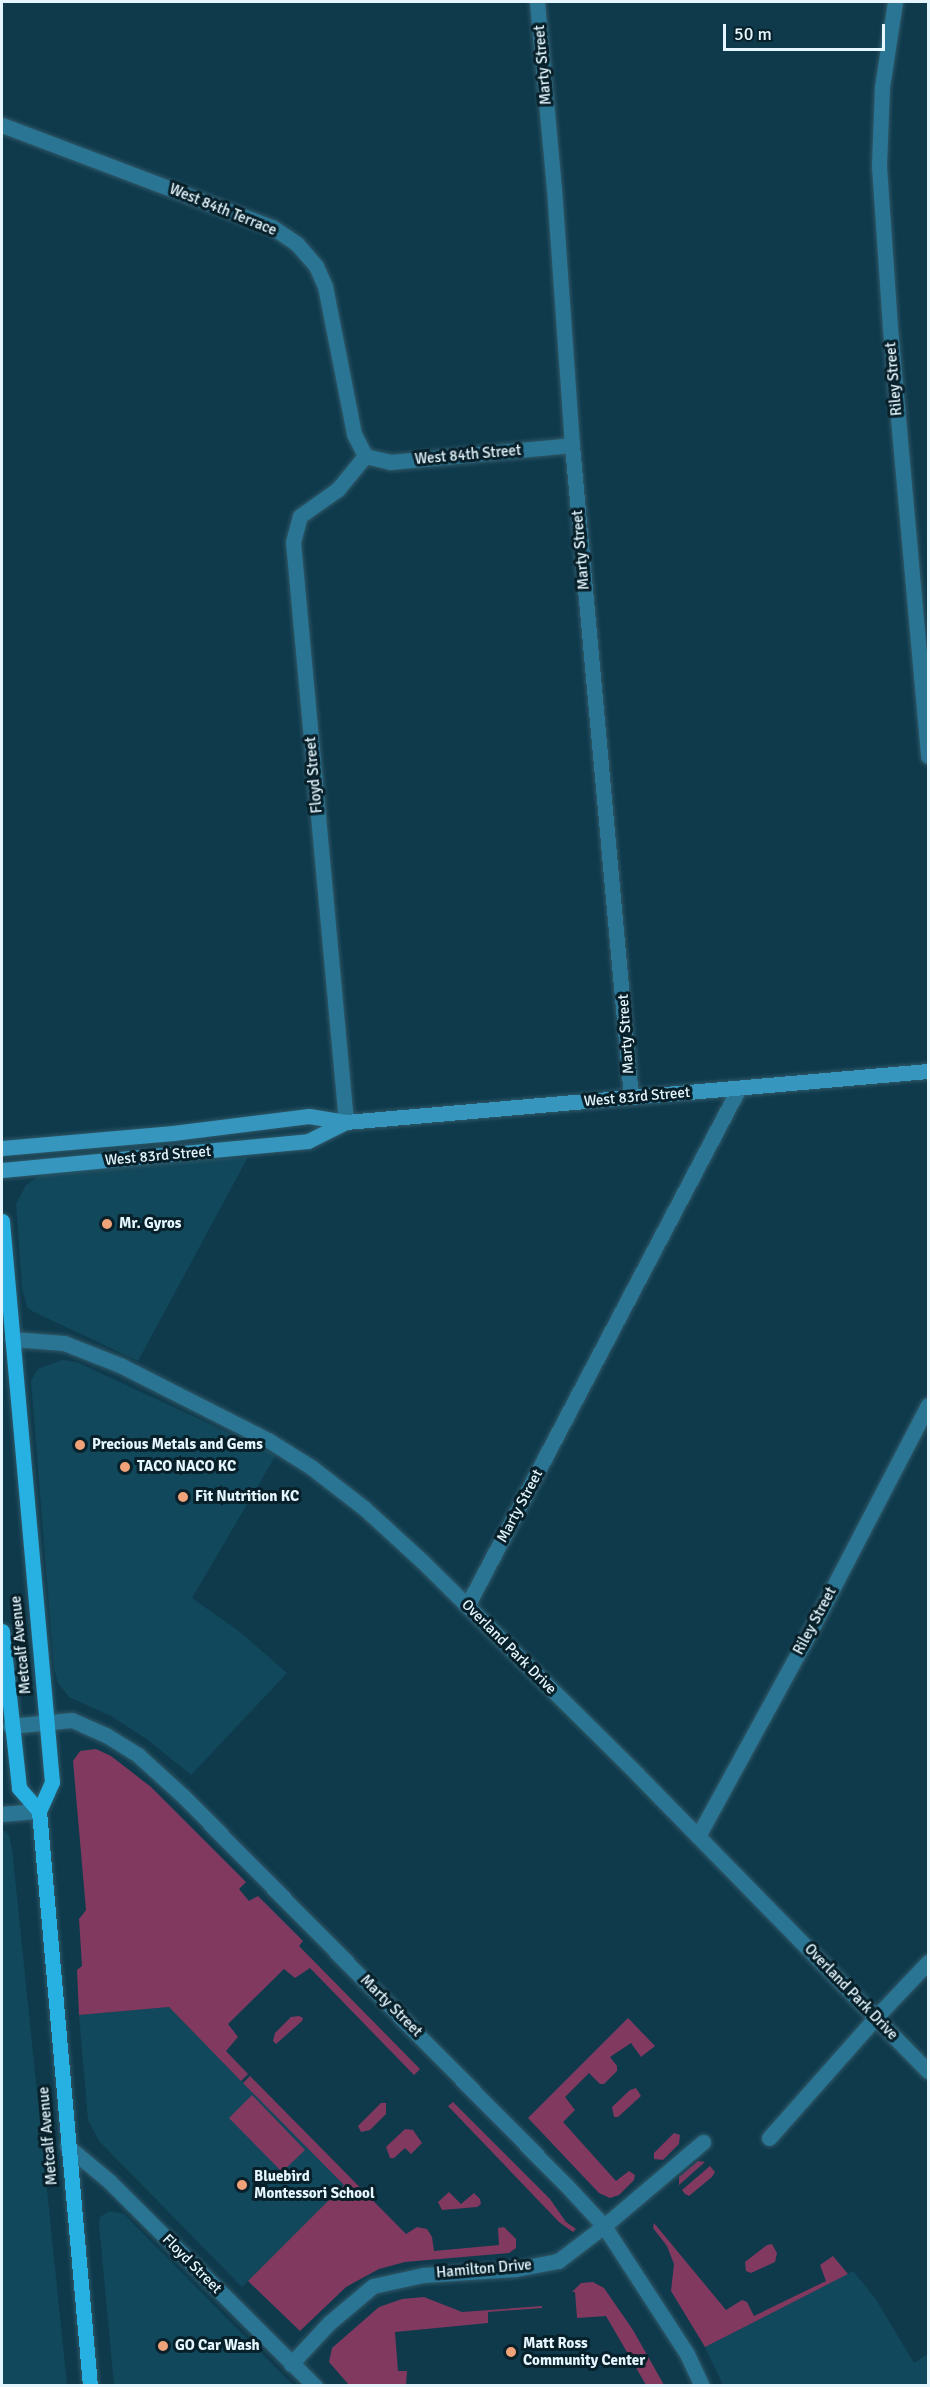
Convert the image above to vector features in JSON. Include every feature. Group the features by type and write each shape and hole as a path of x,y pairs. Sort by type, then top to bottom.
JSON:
{"main road":[{"name":"Metcalf Avenue","path":"2,1221 52,1782 39,1811 90,2385"},
{"name":"Metcalf Avenue","path":"2,1631 10,1726 19,1788 39,1811"}],"street":[{"name":"Marty Street","path":"537,2 554,188 572,445 631,1097"},
{"name":"Riley Street","path":"895,2 882,87 879,166 890,328 928,756"},
{"name":"West 84th Terrace","path":"2,125 272,227 297,244 316,266 325,286 354,434 365,456"},
{"name":"West 84th Street","path":"365,456 390,462 572,445"},
{"name":"Floyd Street","path":"346,1122 293,542 300,516 318,500 338,489 365,456"},
{"name":"West 83rd Street","path":"2,1148 162,1134 309,1116 346,1122 928,1071"},
{"name":"Marty Street","path":"467,1606 740,1088"},
{"name":"West 83rd Street","path":"2,1170 308,1141 346,1122"},
{"name":"Overland Park Drive","path":"12,1339 64,1343 92,1353 267,1440 311,1467 364,1508 467,1606 698,1836 928,2071"},
{"name":"Riley Street","path":"698,1836 813,1626 928,1405"},
{"name":"Marty Street","path":"10,1726 72,1720 106,1735 139,1756 184,1797 604,2226 687,2354 702,2385"},
{"path":"2,1814 39,1811"},
{"path":"770,2138 876,2017 928,1962"},
{"name":"Hamilton Drive","path":"291,2364 329,2323 373,2286 423,2275 516,2269 558,2260 604,2226 703,2142"},
{"name":"Floyd Street","path":"67,2146 109,2181 291,2364 315,2385"}],"shaded area":[{"path":"248,1157 138,1361 27,1307 22,1289 16,1204 26,1185 39,1176 56,1171"},
{"path":"62,1360 77,1362 276,1455 192,1598 240,1632 287,1673 191,1775 148,1740 111,1716 69,1697 58,1683 54,1669 31,1381 38,1369"},
{"path":"96,1749 111,1756 151,1787 246,1882 239,1889 249,1901 258,1896 303,1941 299,1946 420,2069 414,2075 310,1968 295,1978 284,1969 228,2024 238,2037 226,2051 248,2074 241,2081 169,2007 79,2015 77,1970 82,1966 79,1919 86,1910 73,1761 80,1751"},
{"path":"2,1829 9,1835 12,1848 67,2385 2,2385"},
{"path":"169,2007 345,2185 242,2287 99,2141 88,2120 79,2015"},
{"path":"291,2017 303,2018 302,2021 276,2044 273,2041 275,2033"},
{"path":"628,2018 655,2046 641,2057 631,2043 610,2057 617,2066 617,2071 604,2084 600,2084 589,2073 565,2097 575,2110 563,2122 616,2181 629,2171 635,2175 634,2180 619,2195 610,2198 599,2193 528,2118"},
{"path":"250,2076 406,2234 417,2227 427,2229 432,2237 434,2251 499,2245 498,2228 504,2227 516,2239 516,2248 509,2253 405,2262 379,2269 346,2287 300,2331 248,2281 344,2185 243,2083"},
{"path":"636,2088 641,2096 618,2117 614,2117 612,2107 630,2090"},
{"path":"252,2095 305,2150 282,2172 229,2118"},
{"path":"453,2102 550,2199 566,2222 576,2229 573,2232 559,2222 448,2106"},
{"path":"381,2103 386,2103 386,2114 370,2130 361,2132 358,2126"},
{"path":"405,2129 413,2130 422,2143 411,2154 405,2148 394,2158 390,2158 386,2147"},
{"path":"674,2133 680,2135 679,2144 663,2160 654,2159 654,2153"},
{"path":"698,2161 705,2162 679,2185 679,2177"},
{"path":"710,2166 715,2172 712,2177 689,2196 685,2194 682,2190"},
{"path":"449,2192 461,2204 474,2193 480,2199 481,2204 477,2207 442,2210 438,2202"},
{"path":"110,2211 124,2214 293,2385 114,2385 99,2224 100,2217"},
{"path":"654,2223 726,2310 742,2300 747,2302 754,2316 826,2281 820,2265 833,2256 848,2274 705,2347 671,2291 674,2264 667,2246 653,2228"},
{"path":"772,2244 777,2253 775,2262 751,2273 746,2271 745,2262 767,2245"},
{"path":"853,2271 875,2298 914,2363 928,2354 928,2385 723,2385 705,2347"},
{"path":"593,2282 604,2288 633,2330 664,2385 646,2385 606,2316 577,2318 575,2292 572,2292 581,2283"},
{"path":"424,2297 462,2312 542,2306 542,2308 488,2312 488,2323 395,2332 398,2371 407,2371 406,2385 349,2385 329,2362 332,2348 379,2307 402,2299"}],"place":[{"name":"Mr. Gyros","path":"107,1224"},
{"name":"Precious Metals and Gems","path":"80,1445"},
{"name":"TACO NACO KC","path":"125,1467"},
{"name":"Fit Nutrition KC","path":"183,1497"},
{"name":"Bluebird Montessori School","path":"242,2185"},
{"name":"GO Car Wash","path":"163,2346"},
{"name":"Matt Ross Community Center","path":"511,2352"}]}
